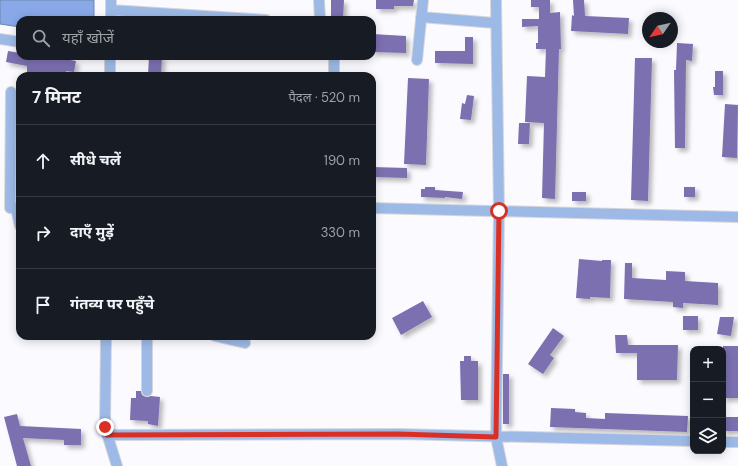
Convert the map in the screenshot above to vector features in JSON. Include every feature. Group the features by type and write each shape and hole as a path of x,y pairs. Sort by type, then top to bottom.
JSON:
{"street":[{"path":"319,0 320,16"},
{"path":"417,60 423,0"},
{"path":"496,0 495,23 499,211 496,437 502,466"},
{"path":"111,10 204,16"},
{"path":"422,17 495,23"},
{"path":"0,39 16,41"},
{"path":"110,60 110,72"},
{"path":"334,60 334,72"},
{"path":"11,92 10,208 16,208"},
{"path":"376,208 738,217"},
{"path":"106,340 105,427 117,466"},
{"path":"147,340 147,391"},
{"path":"232,340 245,343"},
{"path":"107,435 398,434 690,441"},
{"path":"726,442 738,442"}],"water":[{"path":"0,0 94,0 94,16 16,16 16,26 0,24"}],"building":[{"path":"331,0 344,0 343,16 331,16"},
{"path":"376,0 414,0 413,6 394,6 394,9 376,9"},
{"path":"531,0 550,0 550,13 560,12 561,49 559,49 555,199 542,198 544,123 525,122 527,76 545,77 546,49 536,49 536,43 538,43 538,26 522,27 522,19 539,19 539,7 531,7"},
{"path":"573,0 584,0 585,16 629,18 628,34 571,31 572,15 574,16"},
{"path":"376,34 406,36 406,53 376,52"},
{"path":"465,37 473,37 473,64 435,63 435,51 465,51"},
{"path":"678,43 693,44 692,61 686,60 685,148 675,148 674,70 676,70"},
{"path":"8,51 16,52 16,60 76,61 74,72 27,72 27,66 6,62"},
{"path":"635,58 652,58 648,201 631,200"},
{"path":"149,60 162,60 161,72 148,72"},
{"path":"715,71 723,71 723,95 714,95 713,87 715,87"},
{"path":"408,78 429,79 426,165 404,164"},
{"path":"467,95 474,96 471,120 460,119 462,103 465,104"},
{"path":"725,104 738,105 737,158 722,157"},
{"path":"519,123 530,123 529,144 518,144"},
{"path":"376,167 407,168 407,178 376,177"},
{"path":"425,187 435,187 435,190 463,192 462,199 421,197 421,189 425,189"},
{"path":"684,187 695,187 695,197 684,197"},
{"path":"572,192 586,192 586,201 572,201"},
{"path":"579,259 602,261 611,260 610,298 576,298"},
{"path":"625,263 632,263 632,278 666,280 666,271 685,272 685,281 718,283 718,305 683,303 683,308 673,307 673,302 624,299"},
{"path":"423,301 432,317 401,335 392,318"},
{"path":"683,316 698,316 698,330 683,330"},
{"path":"720,317 734,317 731,336 717,334"},
{"path":"553,328 564,336 550,355 554,358 543,374 528,364"},
{"path":"615,335 627,335 628,345 678,345 677,380 637,380 637,353 616,353"},
{"path":"726,346 738,346 738,398 726,398"},
{"path":"464,356 471,356 471,361 478,361 478,400 461,400 460,361 464,361"},
{"path":"503,374 509,374 509,424 503,424"},
{"path":"136,391 141,391 142,395 147,397 160,397 158,426 148,424 148,421 130,420 131,398 136,398"},
{"path":"551,408 575,409 575,412 586,413 586,418 605,419 605,413 688,416 687,432 550,427"},
{"path":"17,414 20,426 81,429 81,445 64,445 64,440 23,438 31,466 17,466 4,417"},
{"path":"726,417 738,417 738,431 726,431"}],"route":[{"path":"105,427 107,435 398,434 496,437 499,211"}]}
